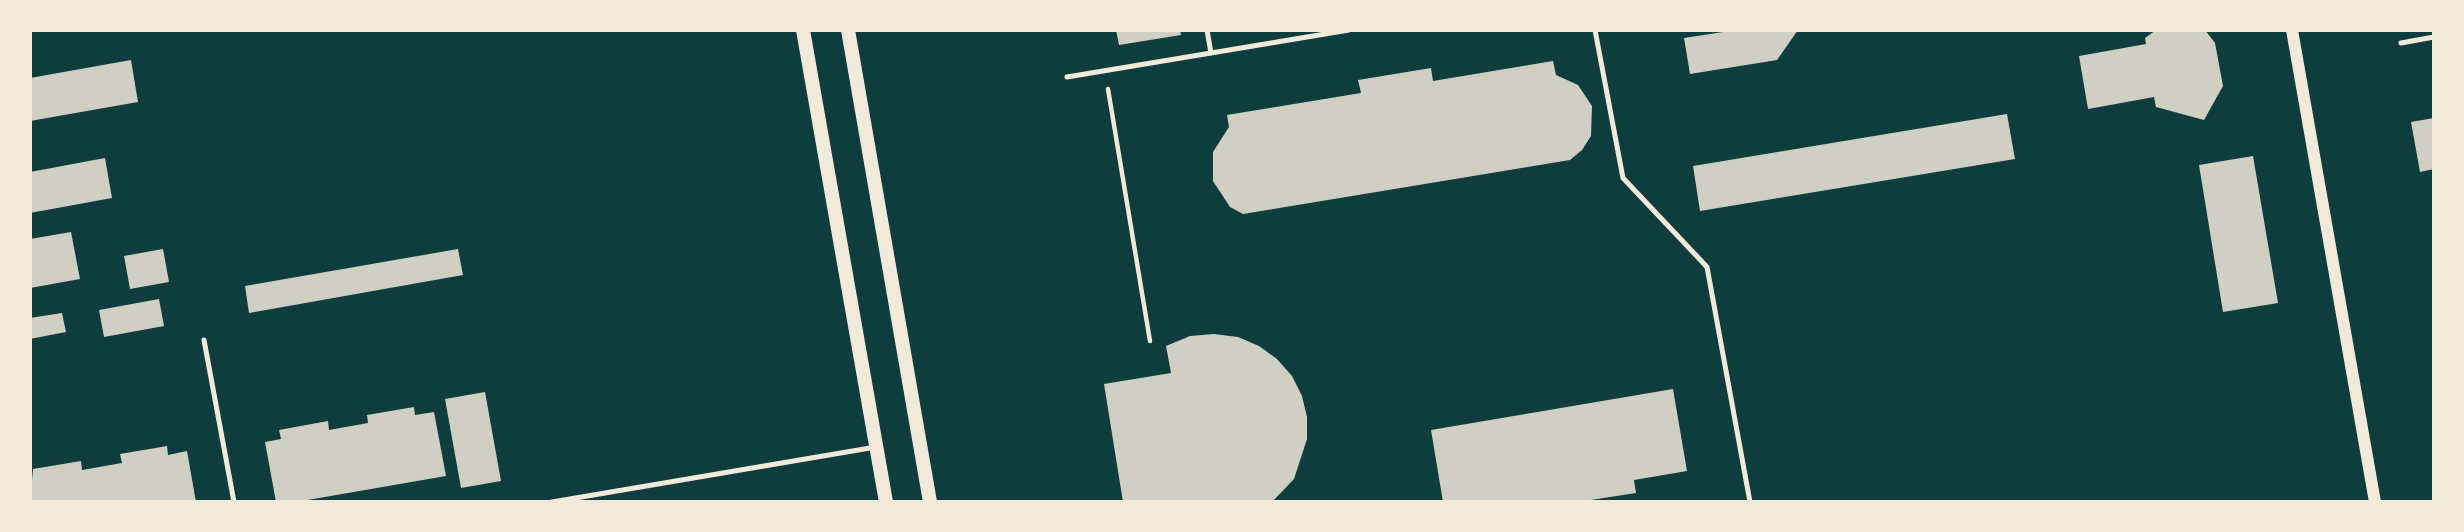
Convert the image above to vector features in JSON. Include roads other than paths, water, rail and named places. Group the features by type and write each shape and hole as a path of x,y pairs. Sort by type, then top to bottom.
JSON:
{"main road":[{"path":"803,30 886,502"},
{"path":"848,30 930,502"}],"street":[{"path":"2292,30 2375,502"}],"lane":[{"path":"1207,30 1211,53"},
{"path":"1067,77 1349,30"},
{"path":"1595,30 1623,178 1707,267 1750,502"},
{"path":"2401,43 2434,37"},
{"path":"204,341 234,502"},
{"path":"552,502 876,447"}]}
